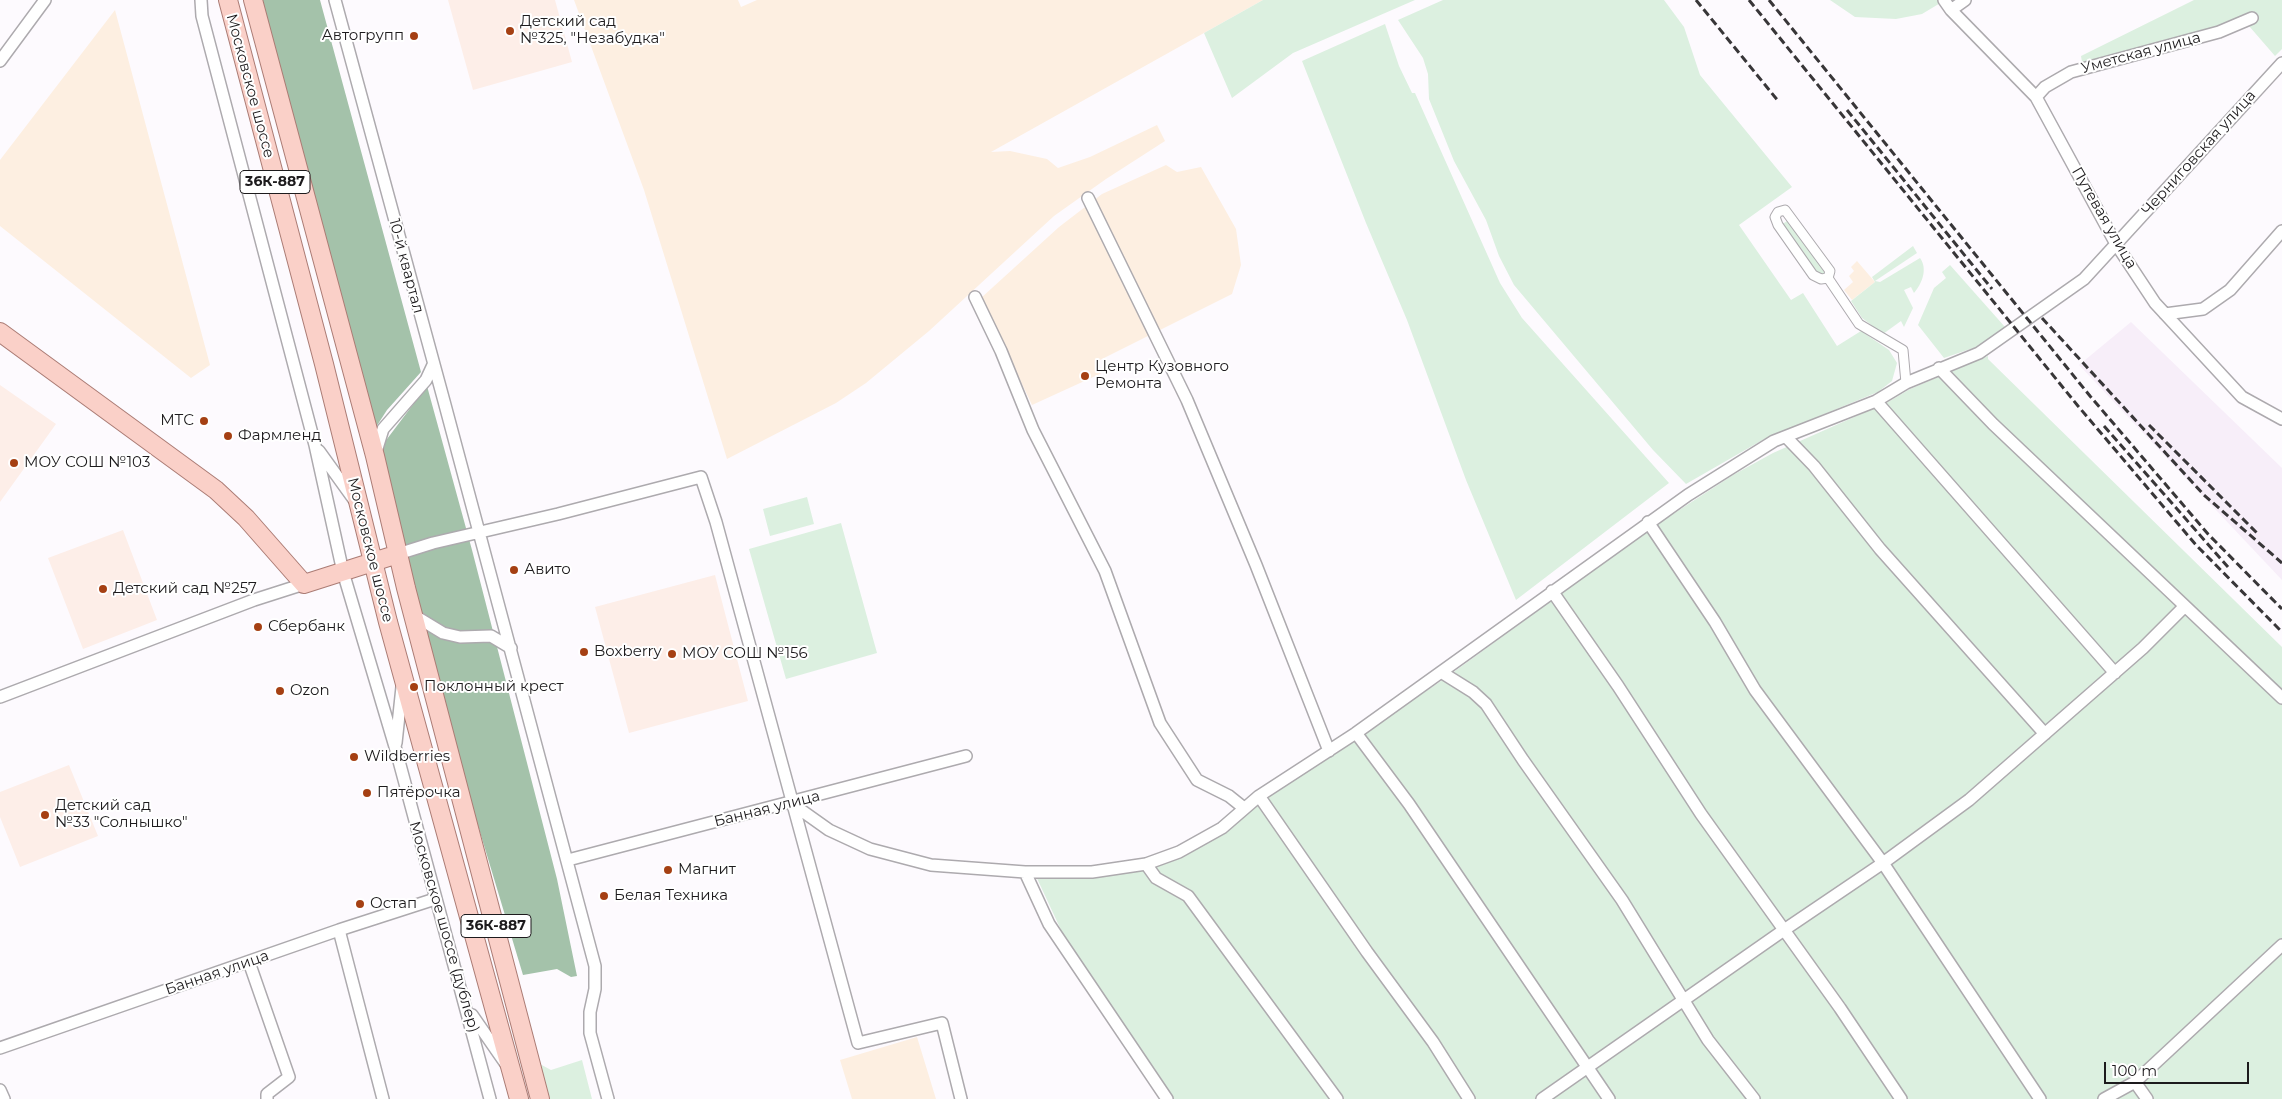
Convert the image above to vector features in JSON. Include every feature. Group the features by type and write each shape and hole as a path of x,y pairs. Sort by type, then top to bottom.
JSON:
{"main road":[{"name":"Московское шоссе","path":"228,0 324,364 403,679 518,1099"},
{"name":"Московское шоссе","path":"252,0 375,456 398,554 540,1099"},
{"path":"0,332 216,490 246,518 304,584 398,554"}],"street":[{"path":"0,60 45,0"},
{"name":"Московское шоссе (дублер)","path":"201,0 202,16 315,445 343,572 396,750 435,899 468,1010 490,1099"},
{"name":"10-й квартал","path":"335,0 433,365 481,532 595,966 595,989 590,1012 590,1033 608,1099"},
{"name":"Путевая улица","path":"1944,0 1951,10 2036,97 2116,244 2155,303 2242,398 2281,414"},
{"path":"1951,10 1965,0"},
{"name":"Уметская улица","path":"2036,97 2045,87 2071,72 2219,32 2252,18"},
{"name":"Черниговская улица","path":"791,803 829,830 870,850 930,865 1024,872 1092,872 1146,864 1179,852 1222,828 1259,796 1356,733 1648,522 1774,441 1876,401 1906,383 1978,353 2084,279 2282,63"},
{"path":"1088,198 1187,400 1256,565 1328,751"},
{"path":"1828,278 1821,279 1813,275 1778,225 1775,217 1778,212 1785,210 1793,218 1830,271 1828,278 1859,324 1903,350 1906,383"},
{"path":"2165,314 2203,309 2230,290 2282,231"},
{"path":"975,297 1033,430 1105,570 1160,723 1197,780 1229,796 1244,808"},
{"path":"375,456 383,430 426,380 433,365"},
{"path":"1939,368 1994,424 2184,607 2282,698"},
{"path":"1876,401 2115,673"},
{"path":"1786,437 1814,466 1880,549 2045,734"},
{"path":"315,445 359,507"},
{"path":"398,554 701,477 719,531 791,803 858,1043 942,1023 961,1099"},
{"path":"1648,522 1715,622 1756,690 1883,863 2040,1099"},
{"path":"0,696 254,600 304,584"},
{"path":"1552,591 1618,686 1700,814 1784,930 1901,1099"},
{"path":"1542,1099 1883,863 1969,800 2115,673 2184,607"},
{"path":"415,616 443,633 460,637 491,636 511,648"},
{"path":"1441,672 1473,692 1486,704 1622,900 1708,1040 1754,1099"},
{"path":"396,750 403,679"},
{"path":"1356,733 1409,804 1587,1068 1610,1099"},
{"name":"Банная улица","path":"568,860 966,756"},
{"path":"1259,796 1432,1042 1469,1099"},
{"path":"1146,864 1156,878 1188,896 1337,1099"},
{"path":"1024,872 1049,924 1167,1099"},
{"name":"Банная улица","path":"0,1048 339,930 435,899"},
{"path":"339,930 383,1099"},
{"path":"2104,1099 2135,1082 2282,944"},
{"path":"249,962 289,1076 267,1094 267,1099"},
{"path":"468,1010 509,1068"},
{"path":"2135,1082 2147,1099"},
{"path":"0,1090 4,1099"}],"shaded area":[{"name":"Детский сад №325, \"Незабудка\"","path":"448,0 555,0 572,62 473,90"},
{"path":"574,0 738,0 741,7 757,0 1263,0 991,152 1010,151 1047,159 1058,168 1090,157 1157,125 1165,141 1106,179 1054,216 929,331 866,383 836,403 727,459 644,190"},
{"path":"115,10 210,365 191,378 0,226 0,160"},
{"path":"1166,165 1177,172 1201,167 1236,229 1241,265 1232,294 1098,361 1102,373 1032,405 981,298 1059,227 1102,194"},
{"path":"1857,261 1875,282 1852,300 1844,290 1853,282 1849,276 1854,271 1851,267"},
{"path":"2131,322 2282,468 2282,580 2079,365"},
{"name":"МОУ СОШ №103","path":"0,385 56,424 0,502"},
{"name":"Детский сад №257","path":"123,530 157,620 83,649 48,558"},
{"name":"МОУ СОШ №156","path":"715,575 748,701 629,733 595,607"},
{"name":"Детский сад №33 \"Солнышко\"","path":"69,765 98,836 20,867 0,817 0,792"},
{"path":"917,1037 936,1099 852,1099 840,1060"}],"green space":[{"path":"253,0 320,0 421,372 387,410 369,438"},
{"path":"1263,0 1415,0 1293,53 1232,98 1204,33"},
{"path":"1443,0 1664,0 1684,27 1700,75 1792,187 1739,225 1791,300 1803,293 1837,346 1861,331 1889,350 1897,363 1892,381 1878,392 1766,438 1686,484 1653,450 1514,285 1499,256 1486,220 1454,161 1429,99 1428,74 1423,58 1398,20"},
{"path":"1830,0 1940,0 1942,2 1922,14 1896,19 1855,17"},
{"path":"2194,0 2282,0 2282,49 2275,56 2249,26 2181,38 2082,62 2081,56"},
{"path":"1385,24 1399,66 1412,93 1415,93 1500,283 1522,318 1669,483 1516,600 1466,480 1407,320 1366,223 1302,61"},
{"path":"1790,219 1826,272 1824,275 1815,271 1781,225"},
{"path":"1913,246 1917,253 1875,281 1880,282 1920,258 1924,267 1922,281 1914,293 1911,287 1904,290 1913,308 1904,327 1901,321 1883,334 1862,318 1851,301 1875,282 1872,277"},
{"path":"1950,265 2005,327 1982,345 1944,358 1918,325 1934,288 1946,278 1942,272"},
{"path":"1988,356 1988,359 2282,647 2282,1099 1172,1099 1090,982 1061,930 1035,874 1091,876 1202,841 1444,679 1650,529 1733,475 1773,453 1888,402 1910,389"},
{"path":"427,386 472,550 557,879 577,976 571,977 557,969 523,975 415,616 377,465 384,443"},
{"path":"807,497 814,524 770,536 763,509"},
{"path":"841,523 877,653 786,679 749,549"},
{"path":"582,1060 592,1099 547,1099 538,1063 551,1070"}],"railway":[{"path":"1696,0 1779,102"},
{"path":"1749,0 2078,406 2196,545 2282,632"},
{"path":"1769,0 2090,396 2208,534 2282,609"},
{"path":"1847,110 1992,289"},
{"path":"2042,318 2204,495 2282,563"},
{"path":"2149,425 2257,533"},
{"path":"2104,426 2228,567"}],"place":[{"name":"Детский сад №325, \"Незабудка\"","path":"510,31"},
{"name":"Автогрупп","path":"414,36"},
{"name":"Центр Кузовного Ремонта","path":"1085,376"},
{"name":"МТС","path":"204,421"},
{"name":"Фармленд","path":"228,436"},
{"name":"МОУ СОШ №103","path":"14,463"},
{"name":"Авито","path":"514,570"},
{"name":"Детский сад №257","path":"103,589"},
{"name":"Сбербанк","path":"258,627"},
{"name":"Boxberry","path":"584,652"},
{"name":"МОУ СОШ №156","path":"672,654"},
{"name":"Поклонный крест","path":"414,687"},
{"name":"Ozon","path":"280,691"},
{"name":"Wildberries","path":"354,757"},
{"name":"Пятёрочка","path":"367,793"},
{"name":"Детский сад №33 \"Солнышко\"","path":"45,815"},
{"name":"Магнит","path":"668,870"},
{"name":"Белая Техника","path":"604,896"},
{"name":"Остап","path":"360,904"}]}
